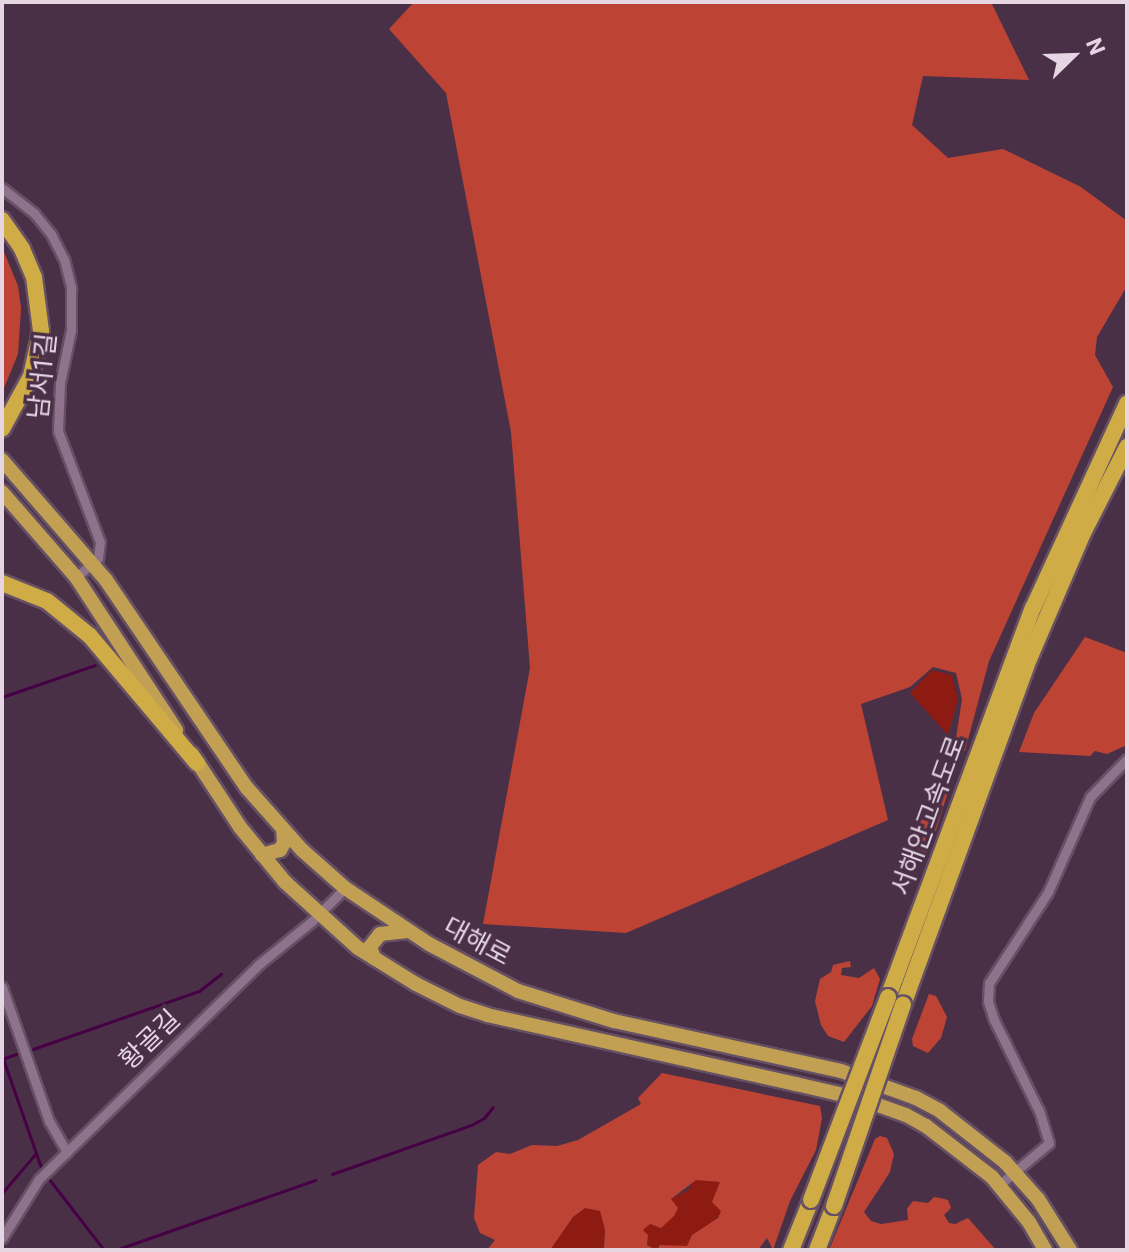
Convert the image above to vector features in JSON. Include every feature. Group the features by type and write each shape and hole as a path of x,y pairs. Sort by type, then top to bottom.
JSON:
{"highway":[{"path":"2,220 29,263 38,291 41,318 39,346 31,376 3,421"},
{"path":"2,234 23,270 32,313 27,357 3,421"},
{"name":"서해안고속도로","path":"791,1250 1033,608 1127,404"},
{"name":"서해안고속도로","path":"817,1250 1029,659 1083,533 1127,447"},
{"name":"대해로","path":"2,460 94,563 145,634 222,755 283,830 345,888 476,971 567,1008 841,1071 893,1088 940,1111 987,1146 1015,1172 1051,1216 1070,1250"},
{"path":"2,492 76,577 197,763 262,855 319,915 374,958 441,998 487,1015 883,1106 926,1126 999,1185 1029,1222 1045,1250"},
{"path":"2,583 47,601 90,636 197,763"},
{"path":"262,855 280,850 284,843 283,830"},
{"path":"374,958 370,947 373,939 392,930 409,931"}],"street":[{"name":"남서1길","path":"2,188 43,223 65,264 72,309 58,431 100,542 94,563"},
{"path":"76,577 94,563"},
{"path":"999,1185 1049,1143 1039,1111 994,1020 988,1001 989,983 1048,892 1090,797 1127,759"},
{"name":"황골길","path":"2,1238 39,1179 258,965 319,915 345,888"},
{"path":"2,987 49,1121 67,1152"}],"shaded area":[{"path":"414,2 991,2 1029,80 923,76 912,125 948,158 1003,149 1081,187 1127,221 1127,286 1097,337 1095,355 1113,387 989,661 965,751 955,745 962,699 956,673 933,667 910,687 861,704 888,820 626,933 483,924 530,668 511,432 446,93 389,29"},
{"path":"2,247 18,286 21,308 18,354 2,393"},
{"path":"1085,637 1127,653 1127,745 1107,754 1095,751 1090,756 1019,752 1034,713"},
{"path":"932,670 952,675 958,699 948,735 910,693"},
{"path":"950,785 930,850 917,859 907,849 915,826 926,807"},
{"path":"850,961 851,967 842,968 841,975 859,978 874,968 880,979 872,1006 844,1042 828,1036 821,1025 815,1001 820,979 831,972 833,965"},
{"path":"929,994 936,996 947,1017 941,1038 928,1053 913,1046 912,1039"},
{"path":"662,1073 820,1106 822,1118 816,1150 790,1201 773,1250 767,1238 758,1250 657,1250 660,1245 687,1246 692,1235 718,1218 721,1211 712,1202 720,1182 696,1180 671,1199 678,1208 674,1216 661,1228 650,1224 643,1230 648,1235 647,1245 656,1250 604,1250 605,1230 600,1211 585,1208 573,1217 550,1250 487,1250 495,1240 480,1233 474,1218 478,1165 496,1152 510,1154 532,1145 557,1146 578,1140 641,1104 638,1098"},
{"path":"880,1136 887,1138 894,1154 890,1172 864,1212 871,1221 881,1224 908,1220 907,1209 913,1201 928,1203 934,1197 940,1198 948,1200 951,1208 944,1215 949,1223 955,1224 968,1218 996,1250 829,1250 875,1139"},
{"path":"695,1180 721,1181 715,1194 721,1211 718,1218 692,1235 687,1246 650,1248 643,1230 671,1199 688,1190"},
{"path":"585,1208 600,1210 605,1230 604,1250 550,1250 573,1217"}],"waterway":[{"path":"2,697 95,665"},
{"path":"33,1049 199,991 221,974"},
{"path":"2,1059 16,1054"},
{"path":"2,1056 42,1170 104,1250"},
{"path":"332,1174 471,1125 484,1118 493,1107"},
{"path":"2,1193 36,1153"},
{"path":"121,1248 315,1180"}]}
